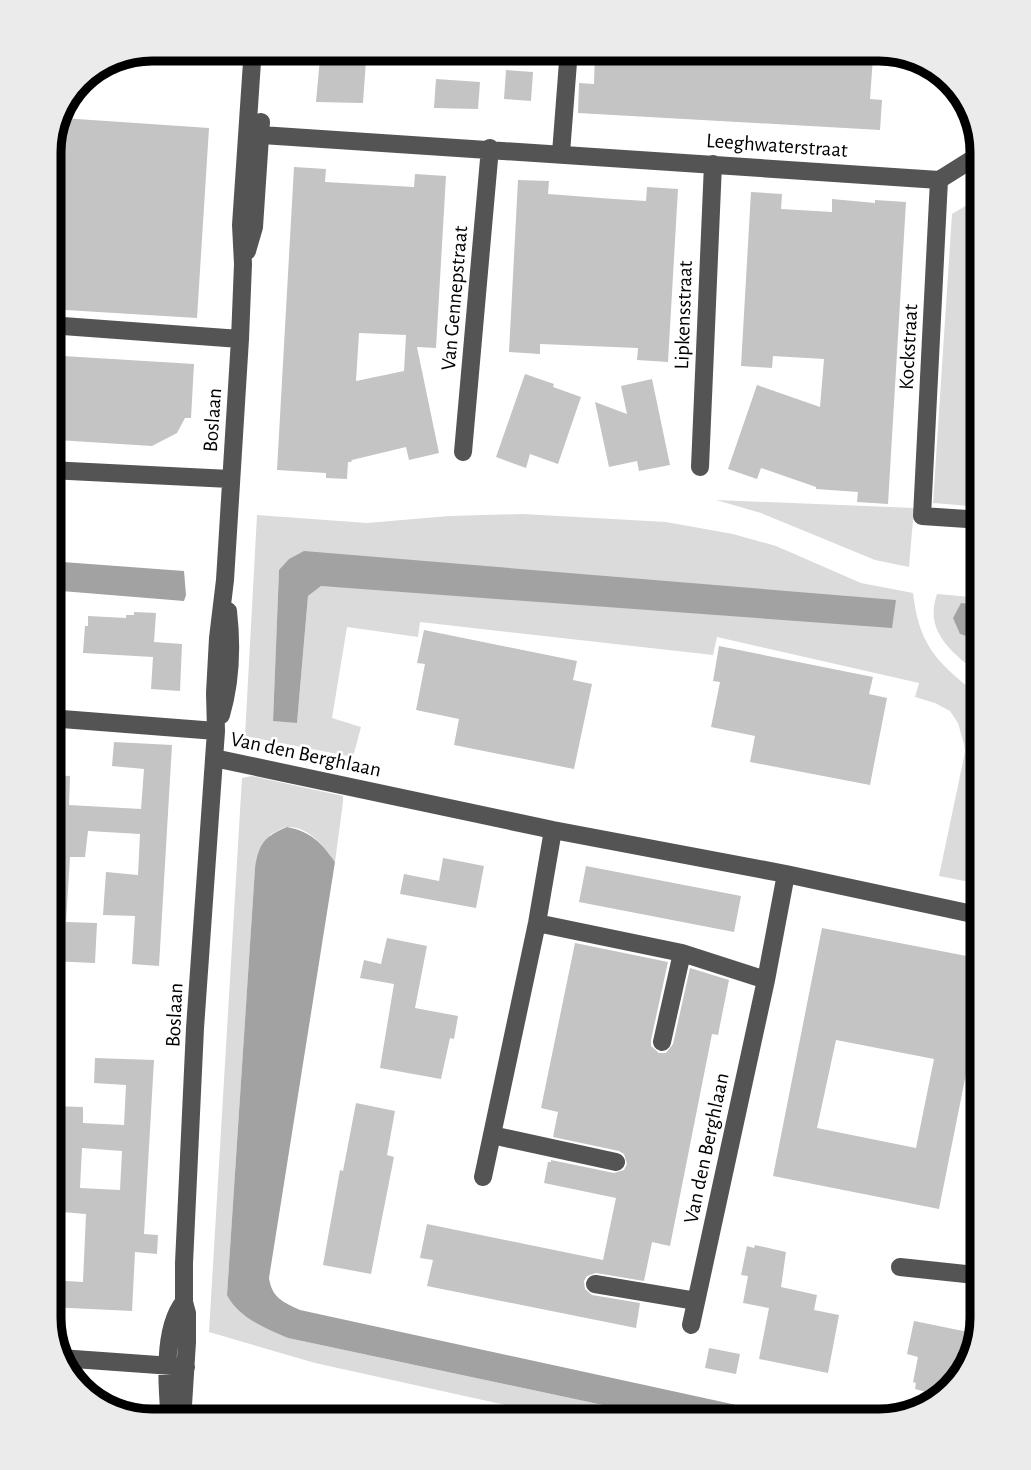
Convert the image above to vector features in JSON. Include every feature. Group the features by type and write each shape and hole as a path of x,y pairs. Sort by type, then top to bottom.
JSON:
{"street":[{"name":"Boslaan","path":"177,1367 170,1340 176,1311 184,1302 195,1028 216,731 227,693 230,648 225,580 243,264 254,227 253,61"},
{"path":"561,153 568,61"},
{"name":"Leeghwaterstraat","path":"254,134 939,180"},
{"name":"Van Gennepstraat","path":"463,452 490,148"},
{"path":"939,180 970,161"},
{"name":"Lipkensstraat","path":"699,467 713,164"},
{"name":"Kockstraat","path":"939,180 922,516 970,519"},
{"path":"61,326 240,340"},
{"path":"61,471 230,479"},
{"name":"Van den Berghlaan","path":"61,719 216,731"},
{"name":"Van den Berghlaan","path":"214,758 553,830 786,874 970,913"},
{"path":"484,1177 537,923 553,830"},
{"name":"Van den Berghlaan","path":"691,1325 766,980 786,874"},
{"path":"537,923 682,953 766,980"},
{"path":"662,1042 682,953"},
{"path":"492,1135 616,1162"},
{"path":"900,1267 970,1274"},
{"path":"595,1284 696,1301"},
{"path":"71,1359 177,1367"},
{"path":"172,1409 177,1367"},
{"path":"177,1367 182,1409"}],"shaded area":[{"path":"970,203 970,506 933,503 952,214"},
{"path":"716,500 914,508 909,567 875,560 761,513"},
{"path":"523,514 666,522 733,534 776,546 861,583 913,593 916,613 927,643 944,665 970,689 970,882 939,876 965,752 958,723 950,711 915,697 919,683 717,637 713,655 420,622 418,637 347,627 332,718 361,727 353,757 245,736 257,515 367,523 449,516","holes":["279,570 344,587 321,586 308,596 297,723 273,720"]},
{"path":"304,551 896,600 892,628 321,586 308,596 297,723 273,721 279,570 289,559"},
{"path":"61,562 184,571 184,601 61,591"},
{"path":"937,594 970,597 970,604 961,603 960,634 970,637 970,667 944,642 934,621"},
{"path":"961,603 970,604 970,637 960,634 953,618"},
{"path":"252,776 343,796 343,802 335,862 309,834 288,827 271,834 255,868 227,1295 288,1338 622,1409 524,1409 315,1363 209,1332 242,778"},
{"path":"287,827 303,832 315,839 335,862 269,1278 276,1295 300,1310 755,1409 622,1409 288,1338 253,1321 232,1303 227,1295 255,868 258,852 273,834"}],"building":[{"path":"320,61 366,61 363,103 316,102"},
{"path":"595,61 873,61 870,99 882,100 880,130 578,113 579,83 594,84"},
{"path":"506,70 533,72 531,101 504,99"},
{"path":"436,79 480,82 478,109 434,108"},
{"path":"68,118 209,128 197,318 61,310 61,146"},
{"path":"294,167 326,169 325,182 414,187 415,174 446,176 436,348 417,347 439,453 409,460 406,447 352,460 348,462 347,479 326,478 326,473 277,470","holes":["359,333 406,335 404,371 356,381"]},
{"path":"518,180 549,181 548,194 646,201 647,187 678,189 668,362 637,360 638,348 540,344 540,354 509,352"},
{"path":"751,192 782,194 781,209 832,212 832,199 875,203 875,200 906,202 888,504 857,502 858,492 816,489 761,468 757,479 728,469 757,385 820,407 824,359 773,356 772,368 741,366"},
{"path":"63,356 194,364 191,418 185,418 177,433 152,446 61,440"},
{"path":"525,374 581,397 558,464 530,454 526,468 496,457"},
{"path":"652,379 670,465 639,471 637,461 609,467 595,402 627,414 621,386"},
{"path":"134,612 156,613 154,642 182,644 180,691 151,689 153,657 83,653 88,616 126,618 126,615 134,615"},
{"path":"424,630 577,661 573,680 592,684 574,769 454,745 459,719 416,710 425,664 417,663"},
{"path":"719,646 873,677 869,694 887,698 870,785 750,762 755,736 711,727 720,682 713,681"},
{"path":"114,742 172,745 159,966 132,964 135,916 103,915 106,872 138,875 140,834 88,831 85,857 70,857 66,922 97,923 95,963 61,962 61,776 70,776 69,805 141,809 144,769 112,766"},
{"path":"443,858 484,866 476,908 400,894 404,874 439,881"},
{"path":"586,866 741,896 734,932 579,902"},
{"path":"822,928 970,957 970,1054 939,1209 773,1176","holes":["836,1040 934,1059 916,1148 817,1128"]},
{"path":"387,938 427,946 415,1008 458,1016 454,1039 450,1038 441,1079 380,1068 394,984 360,978 364,960 381,964"},
{"path":"575,943 668,962 651,1040 651,1046 659,1053 666,1053 673,1044 690,968 729,980 718,1035 712,1034 670,1246 652,1242 644,1281 596,1273 587,1276 584,1281 585,1289 592,1295 640,1303 636,1328 427,1286 433,1260 420,1258 427,1224 603,1260 616,1198 544,1183 548,1162 551,1160 614,1173 624,1170 627,1164 624,1154 619,1151 553,1137 558,1112 541,1108"},
{"path":"95,1058 154,1060 144,1234 158,1235 157,1254 135,1252 132,1311 61,1308 61,1281 83,1282 86,1214 61,1212 61,1106 83,1107 83,1123 124,1125 126,1085 94,1083","holes":["82,1148 122,1151 120,1190 80,1188"]},
{"path":"356,1103 395,1111 387,1155 394,1157 371,1274 323,1265 340,1170 343,1171"},
{"path":"755,1245 786,1252 781,1287 817,1295 814,1310 839,1315 828,1373 759,1359 769,1308 743,1303 748,1276 741,1275 747,1246 754,1248"},
{"path":"914,1321 969,1332 958,1363 943,1382 930,1393 915,1389 916,1383 913,1382 918,1357 907,1354"},
{"path":"709,1348 740,1354 736,1374 705,1368"}]}
